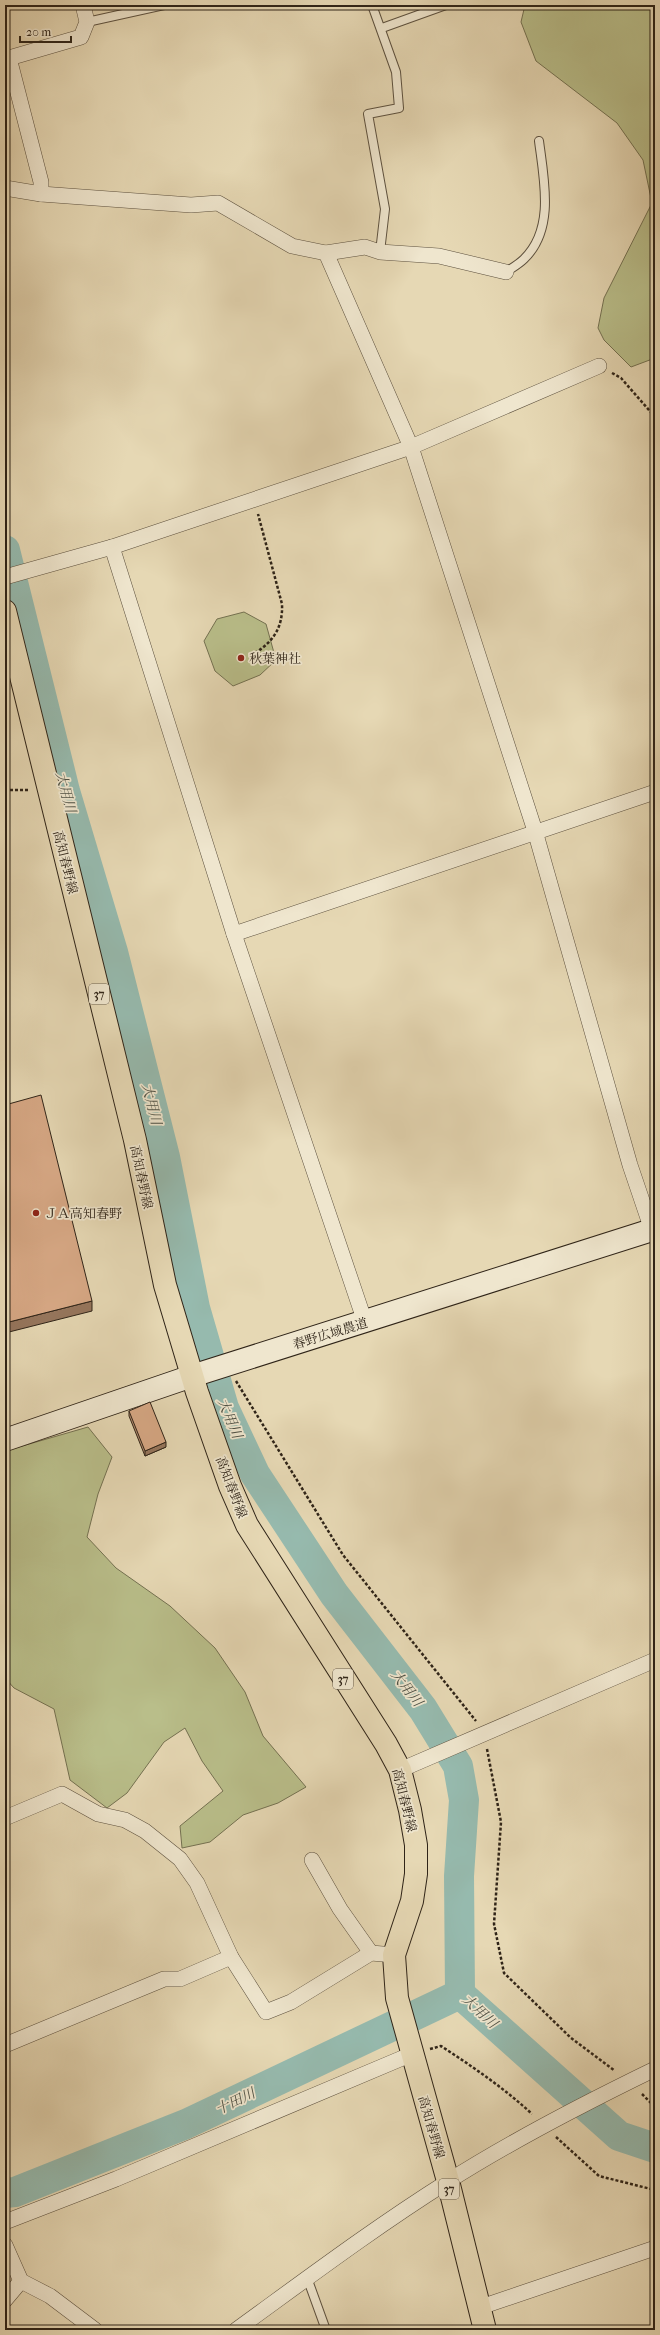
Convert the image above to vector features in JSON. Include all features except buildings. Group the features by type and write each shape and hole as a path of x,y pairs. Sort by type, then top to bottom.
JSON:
{"main road":[{"name":"高知春野線","path":"5,611 134,1140 165,1285 192,1376 230,1486 247,1525 386,1744 400,1770 410,1810 416,1845 416,1874 412,1901 394,1955 396,1998 448,2182 478,2308 485,2330"}],"street":[{"path":"41,194 42,182 9,58 81,37 87,22 84,5"},
{"path":"5,188 41,194 191,205 218,202 292,246 326,253 365,247 380,252 438,256 506,272"},
{"path":"326,253 411,447 536,831 630,1165 654,1234"},
{"path":"5,577 24,573 112,547 254,498 411,447 599,366"},
{"path":"112,547 234,934 365,1322"},
{"path":"234,934 655,792"},
{"name":"春野広域農道","path":"5,1440 192,1376 654,1234"},
{"path":"400,1770 655,1660"},
{"path":"5,1818 62,1794 98,1814 125,1820 145,1831 180,1859 197,1883 231,1958 266,2012 291,2002 371,1953 394,1955"},
{"path":"312,1860 340,1909 371,1953"},
{"path":"5,2045 164,1979 180,1979 231,1958"},
{"path":"5,2222 116,2179 411,2051"},
{"path":"236,2330 305,2280 448,2182 546,2125 625,2083 655,2069"},
{"path":"5,2245 21,2281 50,2296 95,2330"},
{"path":"478,2308 655,2248"},
{"path":"5,2300 21,2281"}],"lane":[{"path":"87,22 164,5"},
{"path":"372,5 382,28 396,72 399,108 368,114 385,209 380,252"},
{"path":"382,28 446,5"},
{"path":"506,272 524,259 542,232 546,190 539,141"},
{"path":"305,2280 309,2284 326,2330"}],"path":[{"path":"599,366 621,378 655,417"},
{"path":"254,498 282,604 282,617 279,629 268,645 255,653"},
{"path":"5,790 49,790"},
{"path":"226,1366 343,1555 481,1734 501,1822 494,1924 504,1973 571,2038 625,2083"}],"green space":[{"path":"525,5 655,5 655,358 631,367 604,340 598,328 604,298 652,203 643,160 617,123 536,61 521,22"},
{"path":"244,612 266,624 276,660 260,675 233,686 215,671 204,641 217,619"},
{"path":"88,1427 112,1457 98,1494 87,1537 116,1568 170,1606 215,1648 245,1692 263,1736 306,1787 278,1803 243,1815 210,1842 182,1848 180,1826 223,1791 202,1761 185,1728 164,1742 127,1793 107,1808 70,1780 54,1709 14,1688 5,1678 5,1451"}],"waterway":[{"name":"大用川","path":"5,550 65,791 113,952 165,1157 195,1308 224,1408 255,1474 334,1594 423,1709 458,1766 464,1800 459,1876 460,1994 619,2136 655,2148"},
{"name":"十田川","path":"5,2193 15,2192 186,2124 460,1994"}],"place":[{"name":"秋葉神社","path":"241,658"},
{"name":"ＪＡ高知春野","path":"36,1213"}]}
